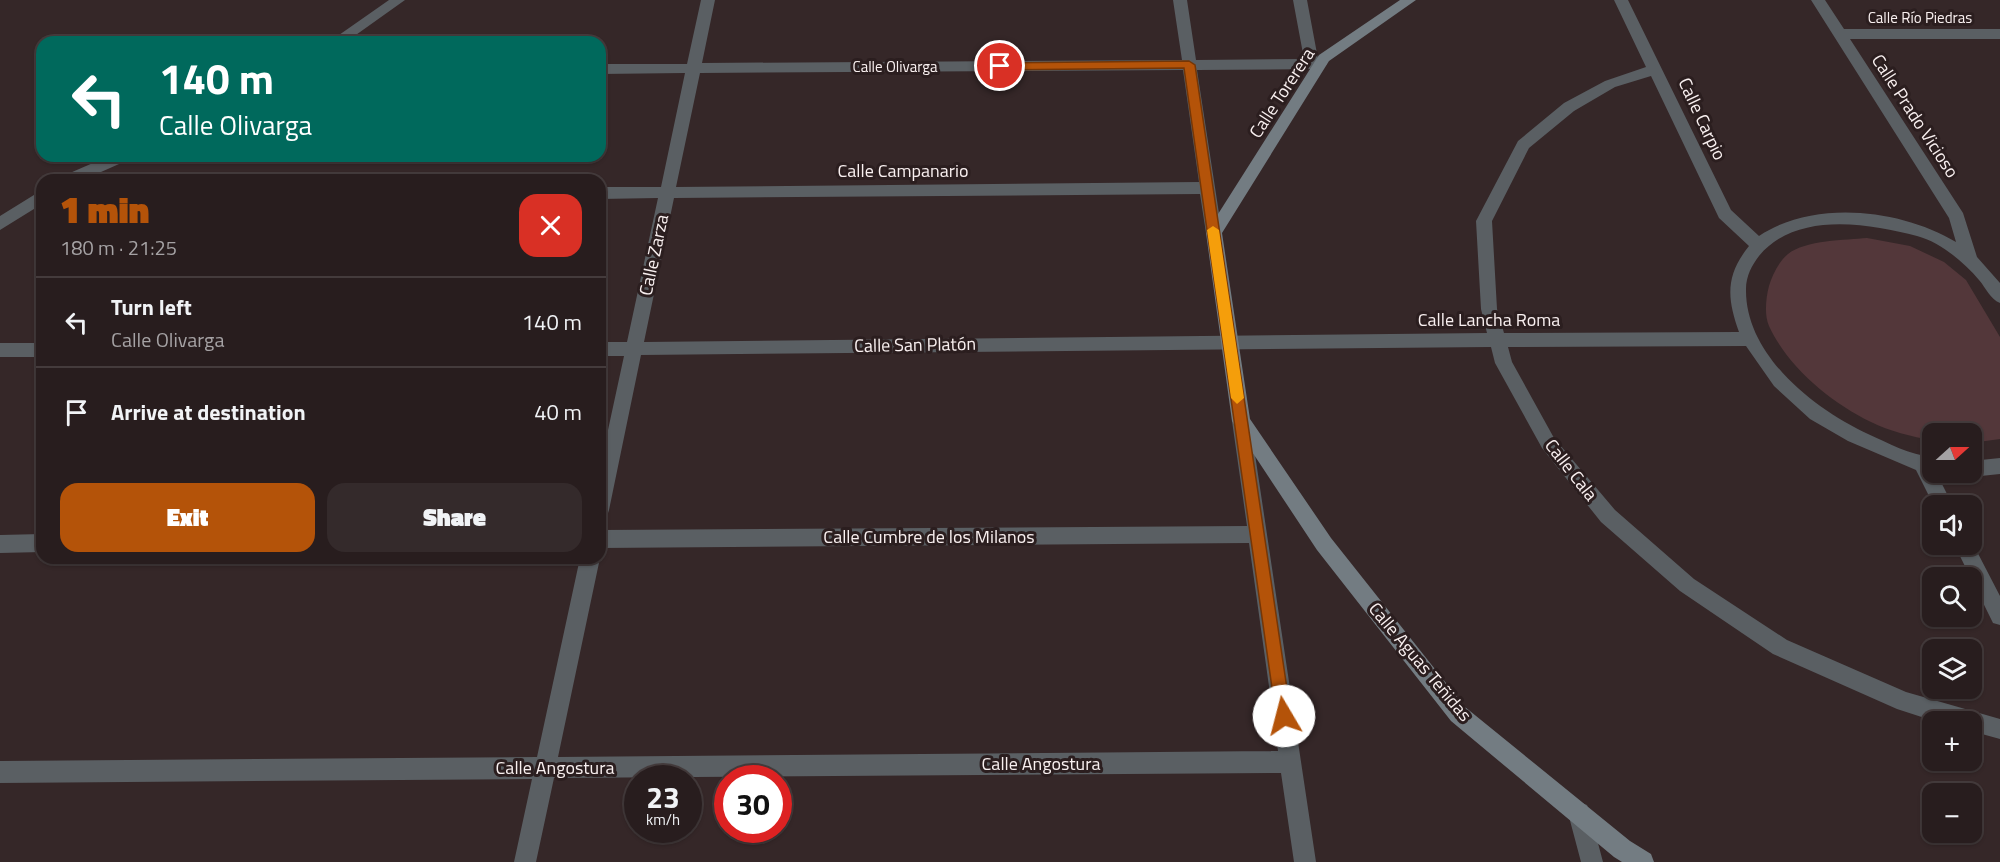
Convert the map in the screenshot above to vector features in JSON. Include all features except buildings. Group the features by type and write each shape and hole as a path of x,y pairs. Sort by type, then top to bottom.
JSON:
{"street":[{"path":"345,36 398,0"},
{"name":"Calle Zarza","path":"606,482 708,0"},
{"path":"1180,0 1305,862"},
{"path":"1300,0 1316,64"},
{"name":"Calle Torerera","path":"1214,233 1316,64 1409,0"},
{"name":"Calle Carpio","path":"1621,0 1725,214 1759,246"},
{"name":"Calle Prado Vicioso","path":"1818,0 1957,217 1969,258"},
{"name":"Calle Río Piedras","path":"1840,34 2000,34"},
{"name":"Calle Olivarga","path":"606,69 1316,64"},
{"name":"Calle Cala","path":"1656,69 1610,84 1569,107 1523,145 1485,221 1489,309 1495,339 1504,363 1548,443 1608,516 1687,585 1780,647 1904,702 2000,729"},
{"path":"82,174 109,162"},
{"name":"Calle Campanario","path":"606,193 1207,188"},
{"path":"0,224 36,200"},
{"path":"1922,463 1864,441 1816,414 1776,379 1749,339 1736,301 1743,268 1759,246 1780,231 1807,221 1846,218 1882,222 1928,233 1969,258 1992,283 2000,296"},
{"name":"Calle Lancha Roma","path":"1230,341 1749,339"},
{"name":"Calle San Platón","path":"606,349 1230,341"},
{"path":"0,350 36,350"},
{"name":"Calle Aguas Teñidas","path":"1241,420 1324,544 1458,714 1622,849 1643,862"},
{"path":"1982,468 2000,466"},
{"name":"Calle Cumbre de los Milanos","path":"606,539 1257,534"},
{"path":"0,544 36,543"},
{"path":"1970,555 2000,616"},
{"path":"525,862 589,564"},
{"name":"Calle Angostura","path":"0,772 1290,762"},
{"path":"1579,813 1592,862"}],"shaded area":[{"path":"1867,238 1910,246 1944,262 1966,280 2000,337 2000,439 1982,441 1982,423 1922,423 1922,438 1878,425 1856,414 1826,394 1787,355 1767,322 1766,301 1772,278 1785,257 1795,249 1837,240"}],"slow traffic":[{"path":"1213,230 1237,398"}],"route":[{"path":"1000,66 1189,65 1284,716"}]}
